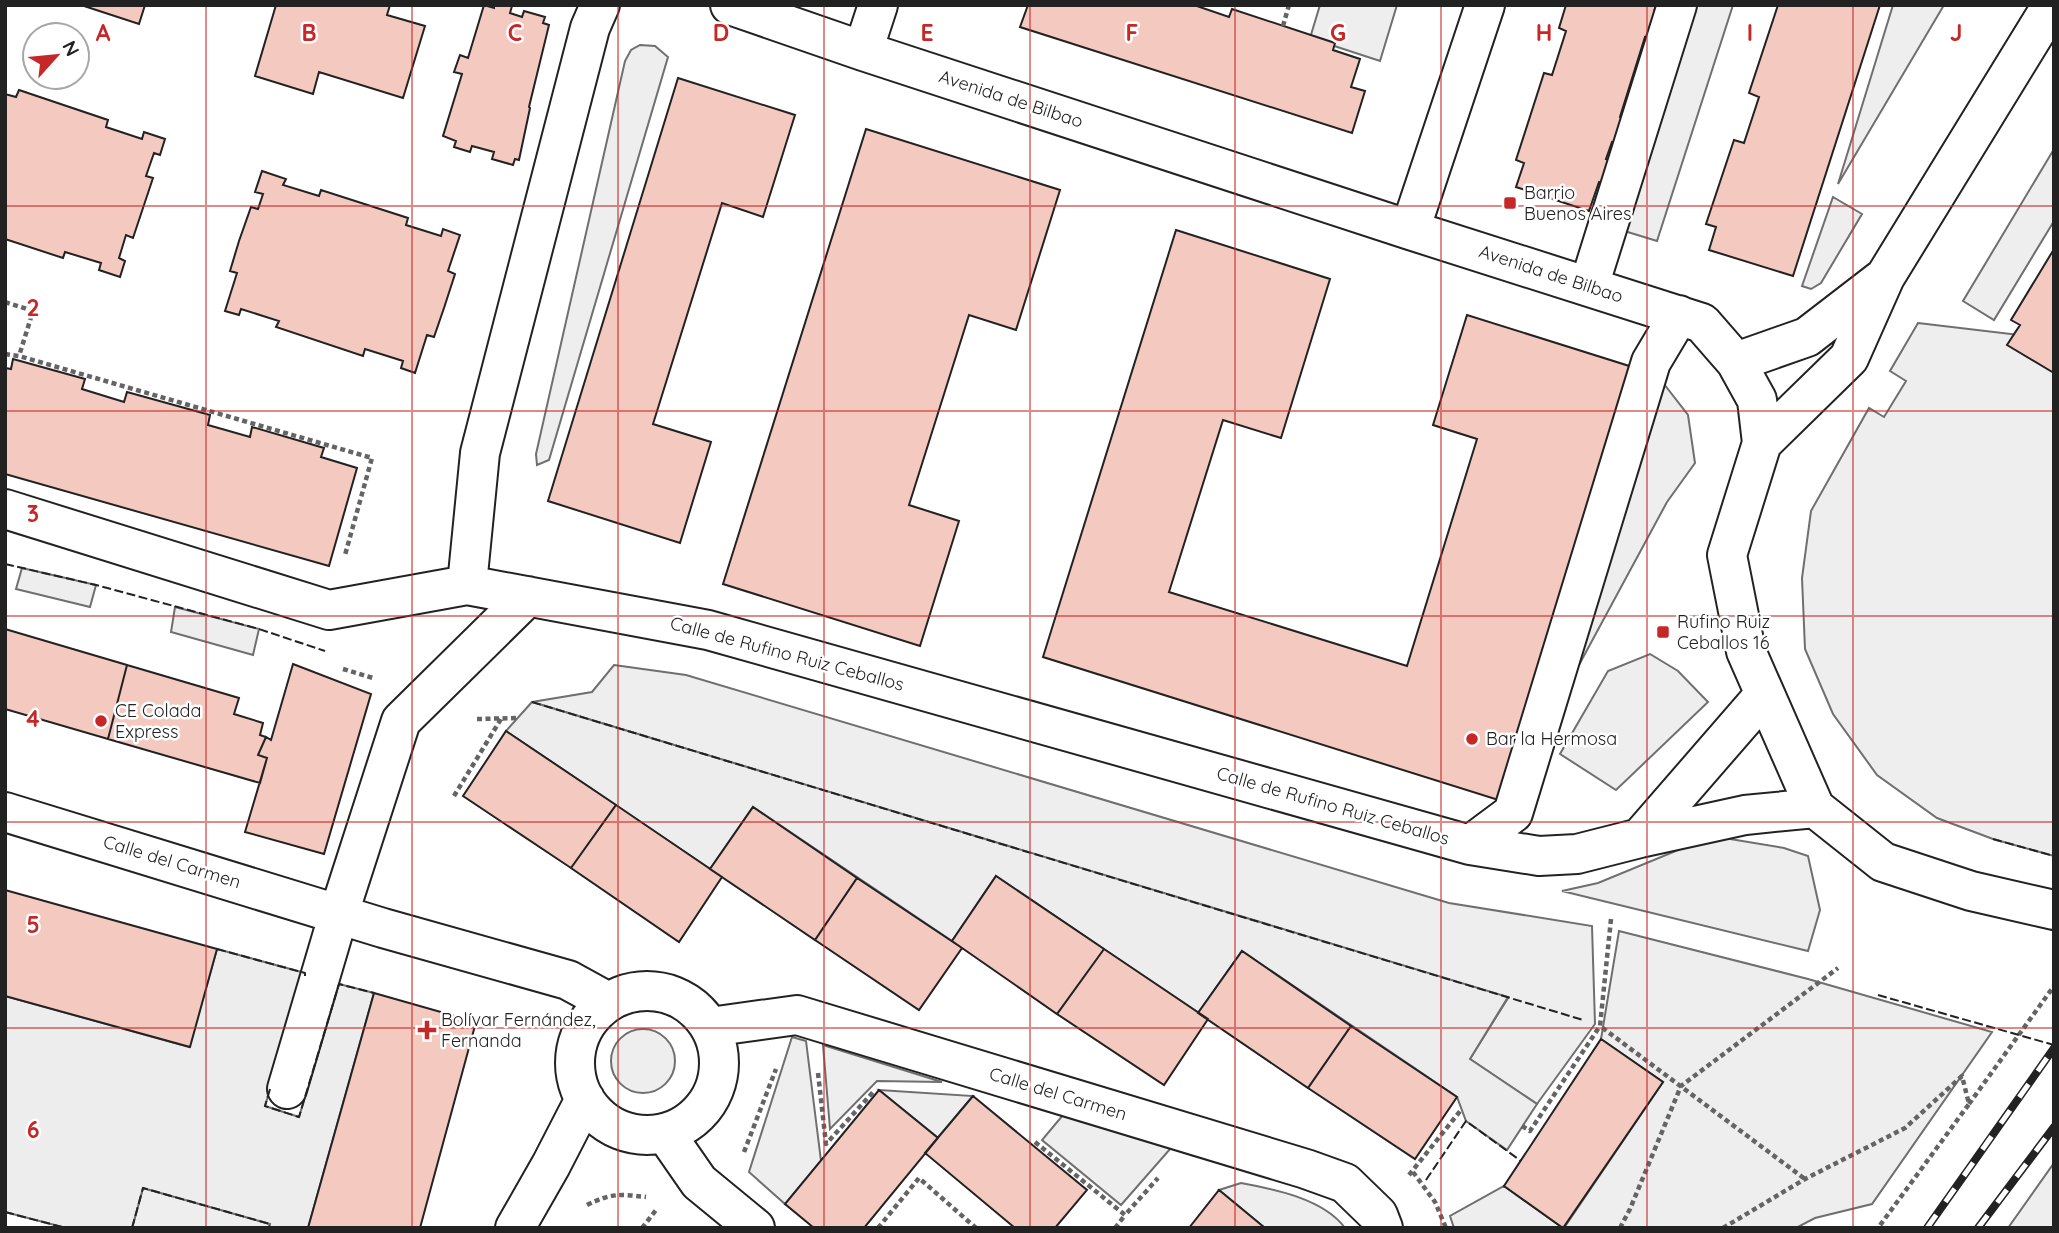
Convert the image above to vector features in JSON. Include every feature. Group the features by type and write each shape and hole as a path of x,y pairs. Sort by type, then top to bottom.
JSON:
{"street":[{"path":"467,586 480,453 590,28 600,5"},
{"name":"Avenida de Bilbao","path":"730,5 1410,230 1702,323 1736,362 1757,400 1762,443 1727,555 1746,651 1815,808 1883,862 1971,891"},
{"path":"863,51 878,5"},
{"path":"1410,230 1485,5"},
{"path":"1589,286 1677,5"},
{"path":"1762,443 1849,358 1885,277 2052,5"},
{"path":"1736,362 1807,337 1885,277"},
{"path":"1469,845 1513,813 1651,362 1679,316"},
{"path":"5,509 329,610"},
{"name":"Calle de Rufino Ruiz Ceballos","path":"329,610 467,586 708,630 1469,845 1539,856 1577,854 1745,815 1815,808"},
{"path":"287,1089 339,913 401,721 528,596"},
{"path":"1640,838 1765,694"},
{"name":"Calle del Carmen","path":"5,812 383,928 568,981 608,1002"},
{"path":"1971,891 2054,910"},
{"path":"1971,891 2054,933"},
{"path":"653,991 675,996 696,1009 710,1027 718,1048 719,1070 714,1091 703,1110 686,1124 665,1133 642,1135 620,1129 600,1117 585,1100 577,1079 575,1057 581,1035 592,1017 608,1002 630,993 653,991"},
{"name":"Calle del Carmen","path":"710,1027 797,1015 1306,1168 1345,1184 1380,1222"},
{"path":"515,1228 585,1100"},
{"path":"665,1133 699,1182 755,1228"}],"path":[{"path":"1283,26 1289,5"},
{"path":"5,302 33,311 19,356"},
{"path":"5,354 372,458 329,610"},
{"path":"454,796 502,718"},
{"path":"1522,1126 1530,1131 1600,1026 1611,919"},
{"path":"1620,1228 1681,1086 1838,968"},
{"path":"1878,1228 2054,986"},
{"path":"740,1163 797,1015"},
{"path":"1600,1026 1805,1179"},
{"path":"1723,1228 1805,1179 1905,1128 1962,1076 1969,1104"},
{"path":"1380,1222 1413,1171 1461,1110"},
{"path":"1413,1171 1435,1202 1446,1228"},
{"path":"878,1228 919,1178 976,1228"},
{"path":"580,1214 587,1205 608,1195 653,1198"},
{"path":"1115,1228 1125,1215"}],"shaded area":[{"path":"1320,5 1397,5 1380,61 1310,38"},
{"path":"1677,5 1733,5 1657,241 1608,226"},
{"path":"1893,5 1944,5 1838,184"},
{"path":"640,45 655,46 668,57 549,460 537,465 536,454 625,61 631,50"},
{"path":"2054,149 2054,221 1994,320 1963,301"},
{"path":"1833,197 1862,214 1821,283 1811,289 1802,286"},
{"path":"1918,323 2054,339 2054,856 1993,839 1937,818 1877,775 1833,714 1805,649 1802,578 1811,511 1869,408 1884,417 1906,381 1890,371"},
{"path":"1650,366 1688,415 1695,463 1667,502 1532,752"},
{"path":"22,568 96,585 90,607 16,589"},
{"path":"175,607 259,629 253,655 171,632"},
{"path":"1650,654 1678,671 1708,702 1616,790 1560,754 1608,671"},
{"path":"614,665 686,675 1449,903 1592,926 1595,1024 1537,1104 1470,1059 1508,998 532,702 592,692"},
{"path":"532,702 1508,997 1470,1059 1537,1104 1507,1150 1466,1121 1457,1097 1242,951 1198,1013 996,876 952,941 753,807 710,869 506,731"},
{"path":"1712,836 1784,848 1808,856 1820,910 1808,951 1562,891 1598,883"},
{"path":"1619,931 1808,979 1992,1032 1872,1204 1815,1218 1796,1228 1564,1228 1663,1082 1601,1039"},
{"path":"217,949 305,973 265,1106 299,1117 339,984 374,993 308,1228 269,1228 270,1224 143,1188 132,1228 66,1228 5,1212 5,996 189,1047"},
{"path":"643,1029 661,1035 669,1043 675,1061 669,1079 661,1087 643,1093 625,1087 617,1079 611,1061 617,1043 625,1035"},
{"path":"792,1037 806,1041 821,1161 785,1204 749,1172"},
{"path":"823,1045 942,1082 877,1081 830,1129"},
{"path":"879,1090 973,1096 938,1138"},
{"path":"1063,1115 1171,1148 1121,1205 1042,1140"},
{"path":"2054,1163 2054,1228 2008,1228"},
{"path":"1241,1183 1283,1192 1312,1203 1336,1218 1345,1228 1265,1228 1219,1190"},
{"path":"1504,1186 1563,1228 1454,1228 1450,1216"},
{"path":"143,1188 270,1224 269,1228 132,1228"}],"building":[{"path":"81,5 145,5 139,24"},
{"path":"276,5 390,5 387,15 425,26 403,98 319,72 313,94 255,76"},
{"path":"484,5 494,8 494,5 512,6 510,13 522,17 524,11 545,17 543,23 549,25 519,160 515,159 513,165 492,159 494,152 472,146 470,152 454,147 456,141 443,136 462,74 454,72 460,55 468,58"},
{"path":"1028,5 1194,5 1229,17 1232,9 1335,43 1333,50 1360,59 1351,87 1365,91 1352,133 1020,27"},
{"path":"1566,5 1656,5 1654,12 1664,16 1657,40 1645,37 1620,117 1631,121 1623,145 1612,142 1606,159 1618,162 1609,186 1599,182 1589,211 1516,187 1524,163 1516,160 1544,73 1552,75 1566,31 1559,28"},
{"path":"1778,5 1880,5 1793,276 1709,250 1716,227 1706,224 1734,140 1744,143 1759,97 1749,93"},
{"path":"678,78 795,115 763,217 722,203 653,424 711,442 680,543 548,501"},
{"path":"19,90 108,120 106,127 142,139 144,132 165,139 160,155 154,153 146,176 153,178 133,238 126,235 119,258 125,261 120,277 99,270 101,263 65,252 63,258 5,239 5,94 16,97"},
{"path":"866,129 1060,190 1016,330 969,315 909,505 959,521 920,646 723,584"},
{"path":"262,171 286,179 283,185 319,196 321,190 408,218 406,225 441,236 443,229 460,235 448,271 455,274 444,308 434,337 427,335 415,373 401,368 403,361 365,349 363,356 276,327 279,321 241,309 239,315 225,311 237,273 230,271 239,241 251,207 258,209 263,194 255,192"},
{"path":"1176,230 1330,279 1281,438 1223,420 1169,592 1407,666 1477,439 1433,425 1467,315 1642,370 1508,803 1043,657"},
{"path":"2054,249 2054,373 2007,345 2020,325 2011,320"},
{"path":"13,359 85,379 82,389 124,402 127,392 210,415 208,425 250,437 252,427 324,448 321,457 357,468 329,566 5,474 5,368 11,369"},
{"path":"5,629 127,665 108,739 5,709"},
{"path":"293,664 371,694 324,854 245,832 267,758 258,755 266,737 271,740"},
{"path":"127,665 239,698 234,714 263,723 260,735 266,737 258,755 267,758 260,783 108,739"},
{"path":"506,731 616,805 571,868 463,796"},
{"path":"616,805 722,877 679,942 571,868"},
{"path":"753,807 857,878 815,940 710,869"},
{"path":"996,876 1104,949 1057,1014 952,941"},
{"path":"857,878 962,948 919,1010 815,940"},
{"path":"5,890 217,949 190,1047 5,996"},
{"path":"1104,949 1208,1019 1164,1085 1057,1014"},
{"path":"1242,951 1351,1026 1308,1088 1198,1013"},
{"path":"374,993 476,1022 420,1228 308,1228"},
{"path":"1351,1026 1457,1097 1415,1159 1308,1088"},
{"path":"1601,1039 1663,1082 1563,1228 1504,1186"},
{"path":"879,1090 938,1138 864,1228 814,1228 785,1204"},
{"path":"973,1096 1087,1190 1055,1228 1015,1228 925,1153"},
{"path":"1219,1190 1265,1228 1189,1228"}],"railway":[{"path":"1927,1228 2054,1048"},
{"path":"1978,1228 2054,1127"}],"fence":[{"path":"5,564 96,585 259,629 325,651"},
{"path":"532,702 1583,1020"},
{"path":"1993,839 2054,856"},
{"path":"217,949 305,973 305,976"},
{"path":"270,1089 265,1106 299,1117 339,984 374,993"},
{"path":"1878,995 2054,1045"},
{"path":"1426,1180 1466,1121 1521,1161"},
{"path":"132,1228 143,1188 270,1224 269,1228"},
{"path":"5,1212 66,1228"}],"place":[{"name":"Barrio Buenos Aires","path":"1510,203"},
{"name":"Rufino Ruiz Ceballos 16","path":"1663,632"},
{"name":"CE Colada Express","path":"101,721"},
{"name":"Bar la Hermosa","path":"1472,739"},
{"name":"Bolívar Fernández, Fernanda","path":"427,1030"}]}
